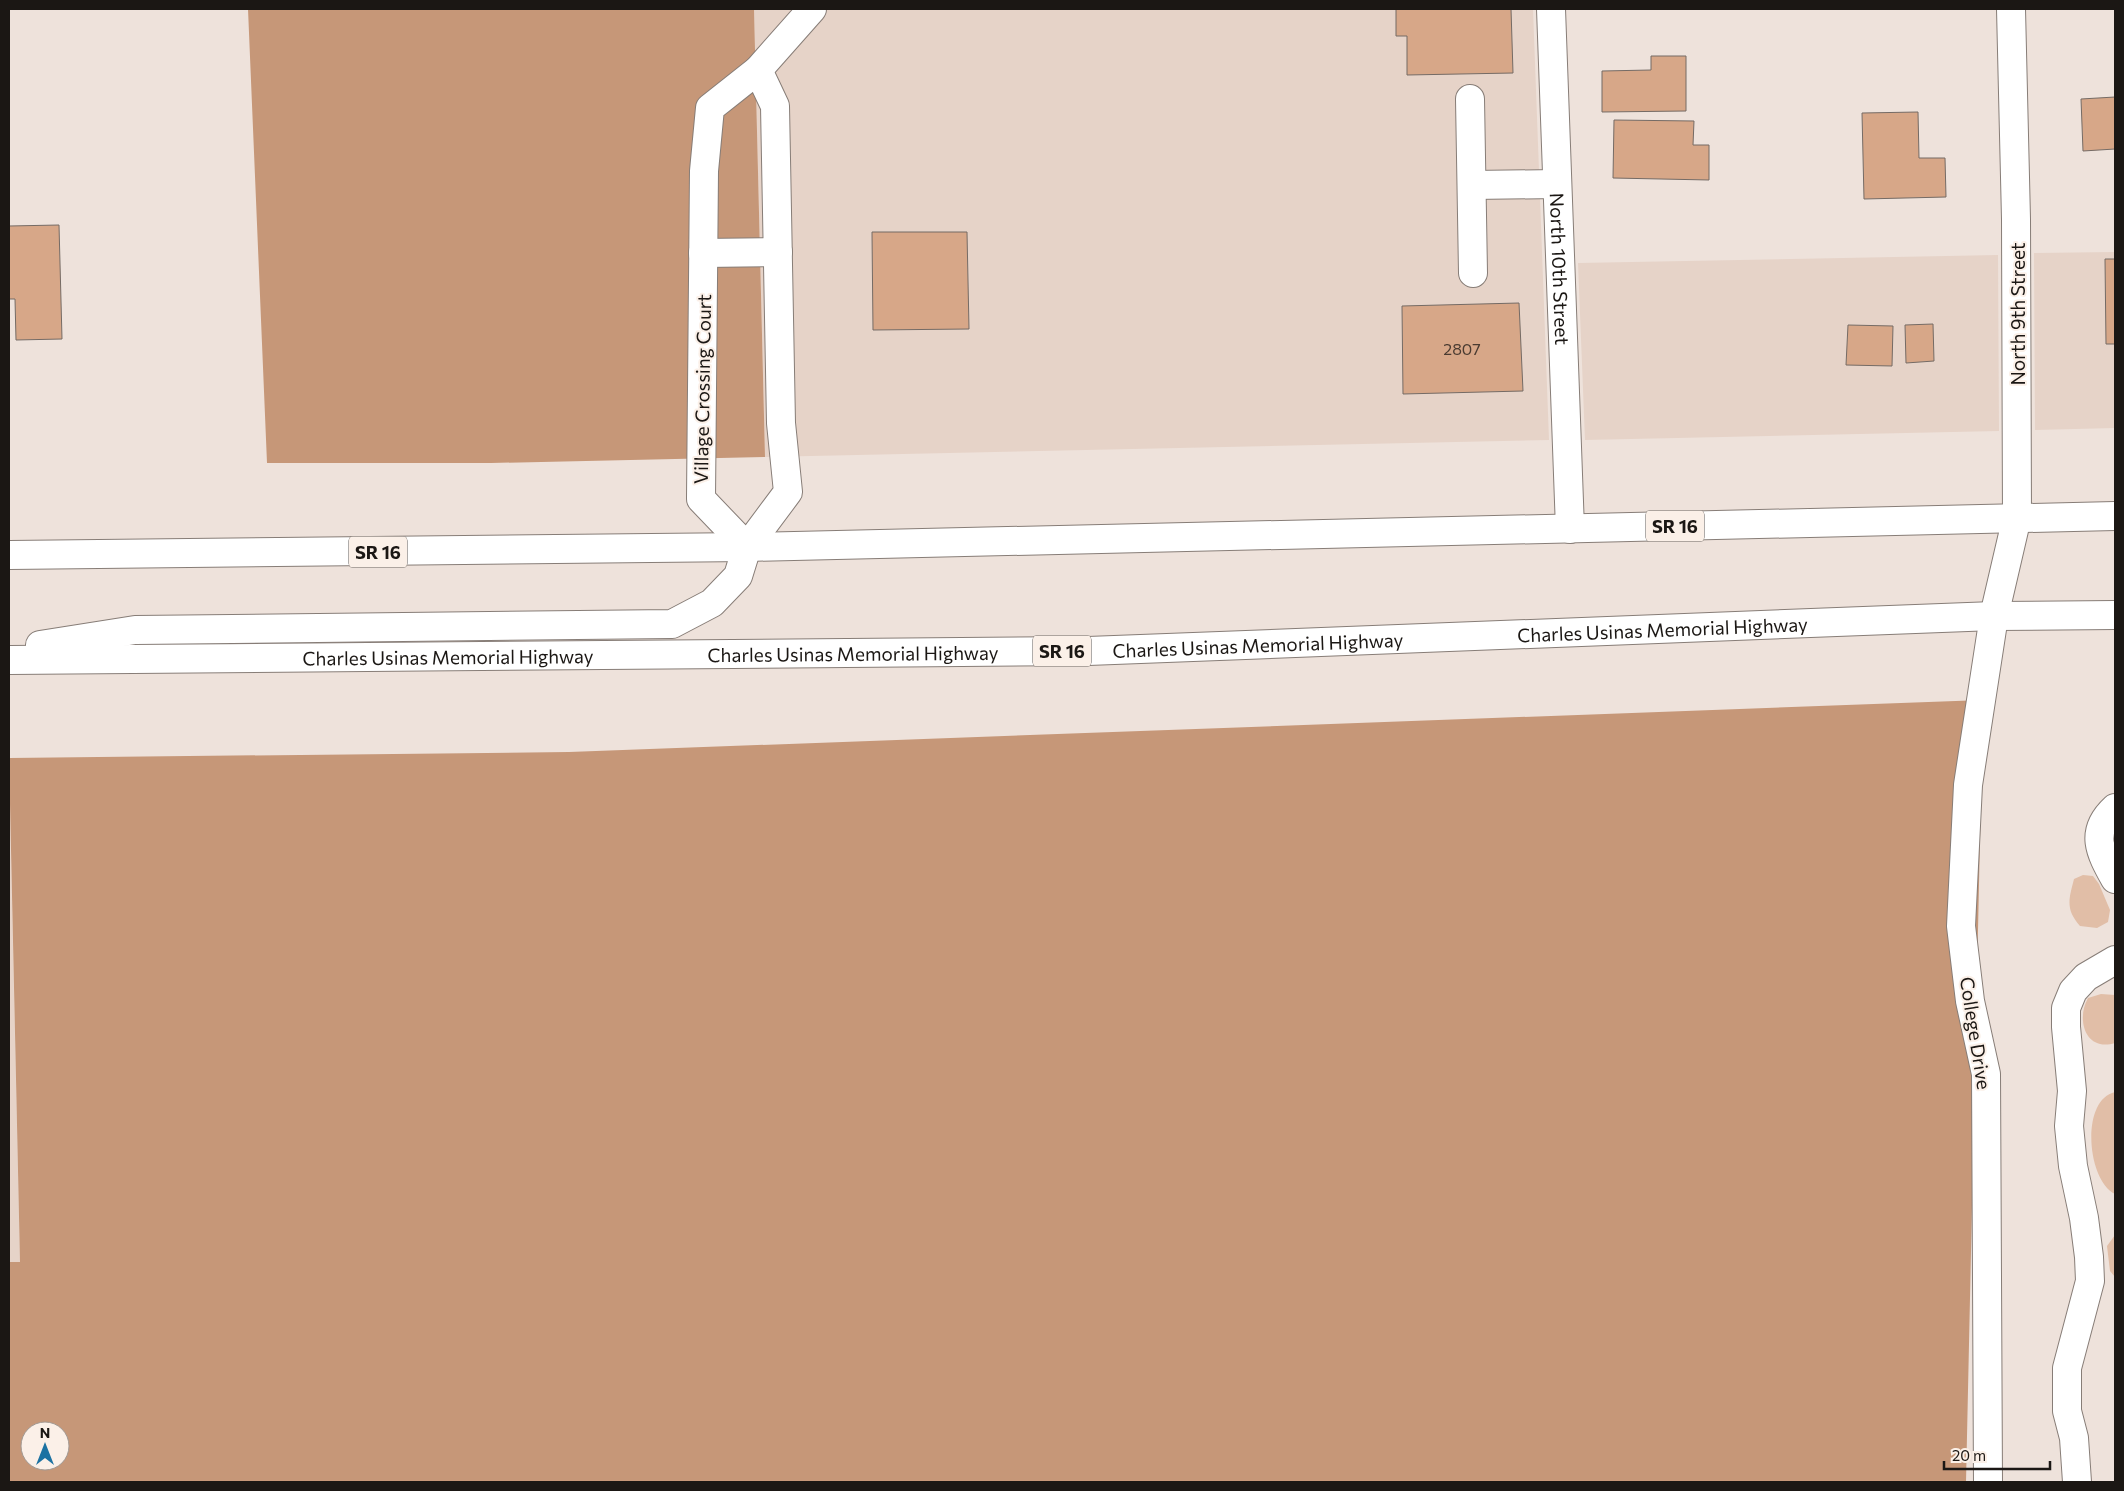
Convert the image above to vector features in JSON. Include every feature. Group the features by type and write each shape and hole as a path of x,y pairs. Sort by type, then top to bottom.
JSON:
{"main road":[{"name":"Village Crossing Court","path":"748,547 701,500 704,171 710,108 758,70 812,9"},
{"name":"North 10th Street","path":"1551,9 1570,529"},
{"name":"North 9th Street","path":"1994,616 2017,517 2016,229 2011,9"},
{"path":"9,650 135,630 672,624 712,603 738,576 748,547 788,492 781,422 775,106 758,70"},
{"path":"1470,99 1473,273"},
{"path":"1472,185 1557,184"},
{"path":"704,254 778,252"},
{"name":"SR 16","path":"9,554 748,547 2115,516"},
{"name":"Charles Usinas Memorial Highway","path":"9,660 1088,651 1994,616 2115,615"},
{"name":"College Drive","path":"1988,1482 1986,1074 1970,1001 1961,926 1968,785 1994,616"},
{"path":"2115,808 2103,819 2099,832 2100,844 2115,879"},
{"path":"2077,1482 2074,1438 2068,1411 2068,1368 2090,1282 2084,1218 2072,1166 2070,1126 2072,1091 2066,1008 2072,991 2086,977 2115,960"}],"shaded area":[{"path":"248,9 754,9 765,457 491,463 267,463"},
{"path":"754,9 1533,9 1549,440 765,457"},
{"path":"2115,252 2115,428 2035,430 2034,253"},
{"path":"1998,255 1999,431 1585,440 1578,263"},
{"path":"1983,700 1966,1482 9,1482 9,1262 20,1262 9,758 569,752"},
{"path":"9,772 20,1262 9,1262"},
{"path":"2083,875 2093,876 2099,884 2110,910 2108,922 2097,928 2080,926 2070,909 2074,879"},
{"path":"2101,994 2115,995 2115,1043 2105,1045 2096,1043 2090,1038 2083,1024 2084,1006 2088,998"},
{"path":"2115,1092 2115,1194 2106,1186 2098,1174 2093,1158 2091,1141 2092,1124 2096,1109 2104,1098"},
{"path":"2115,1235 2115,1277 2110,1271 2107,1246"}],"building":[{"path":"1396,9 1511,9 1513,73 1407,75 1407,36 1396,36"},
{"path":"1651,56 1686,56 1686,111 1602,112 1602,71 1651,70"},
{"path":"2115,97 2115,149 2083,151 2081,99"},
{"path":"1918,112 1919,158 1945,158 1946,197 1864,199 1862,113"},
{"path":"1614,120 1694,121 1693,145 1709,145 1709,180 1613,178"},
{"path":"59,225 62,339 16,340 15,299 9,299 9,226"},
{"path":"872,232 967,232 969,329 873,330"},
{"path":"2105,259 2115,259 2115,344 2106,344"},
{"path":"1519,303 1523,391 1403,394 1402,306"},
{"path":"1933,324 1934,361 1906,363 1905,325"},
{"path":"1848,325 1893,326 1892,366 1846,365"}]}
